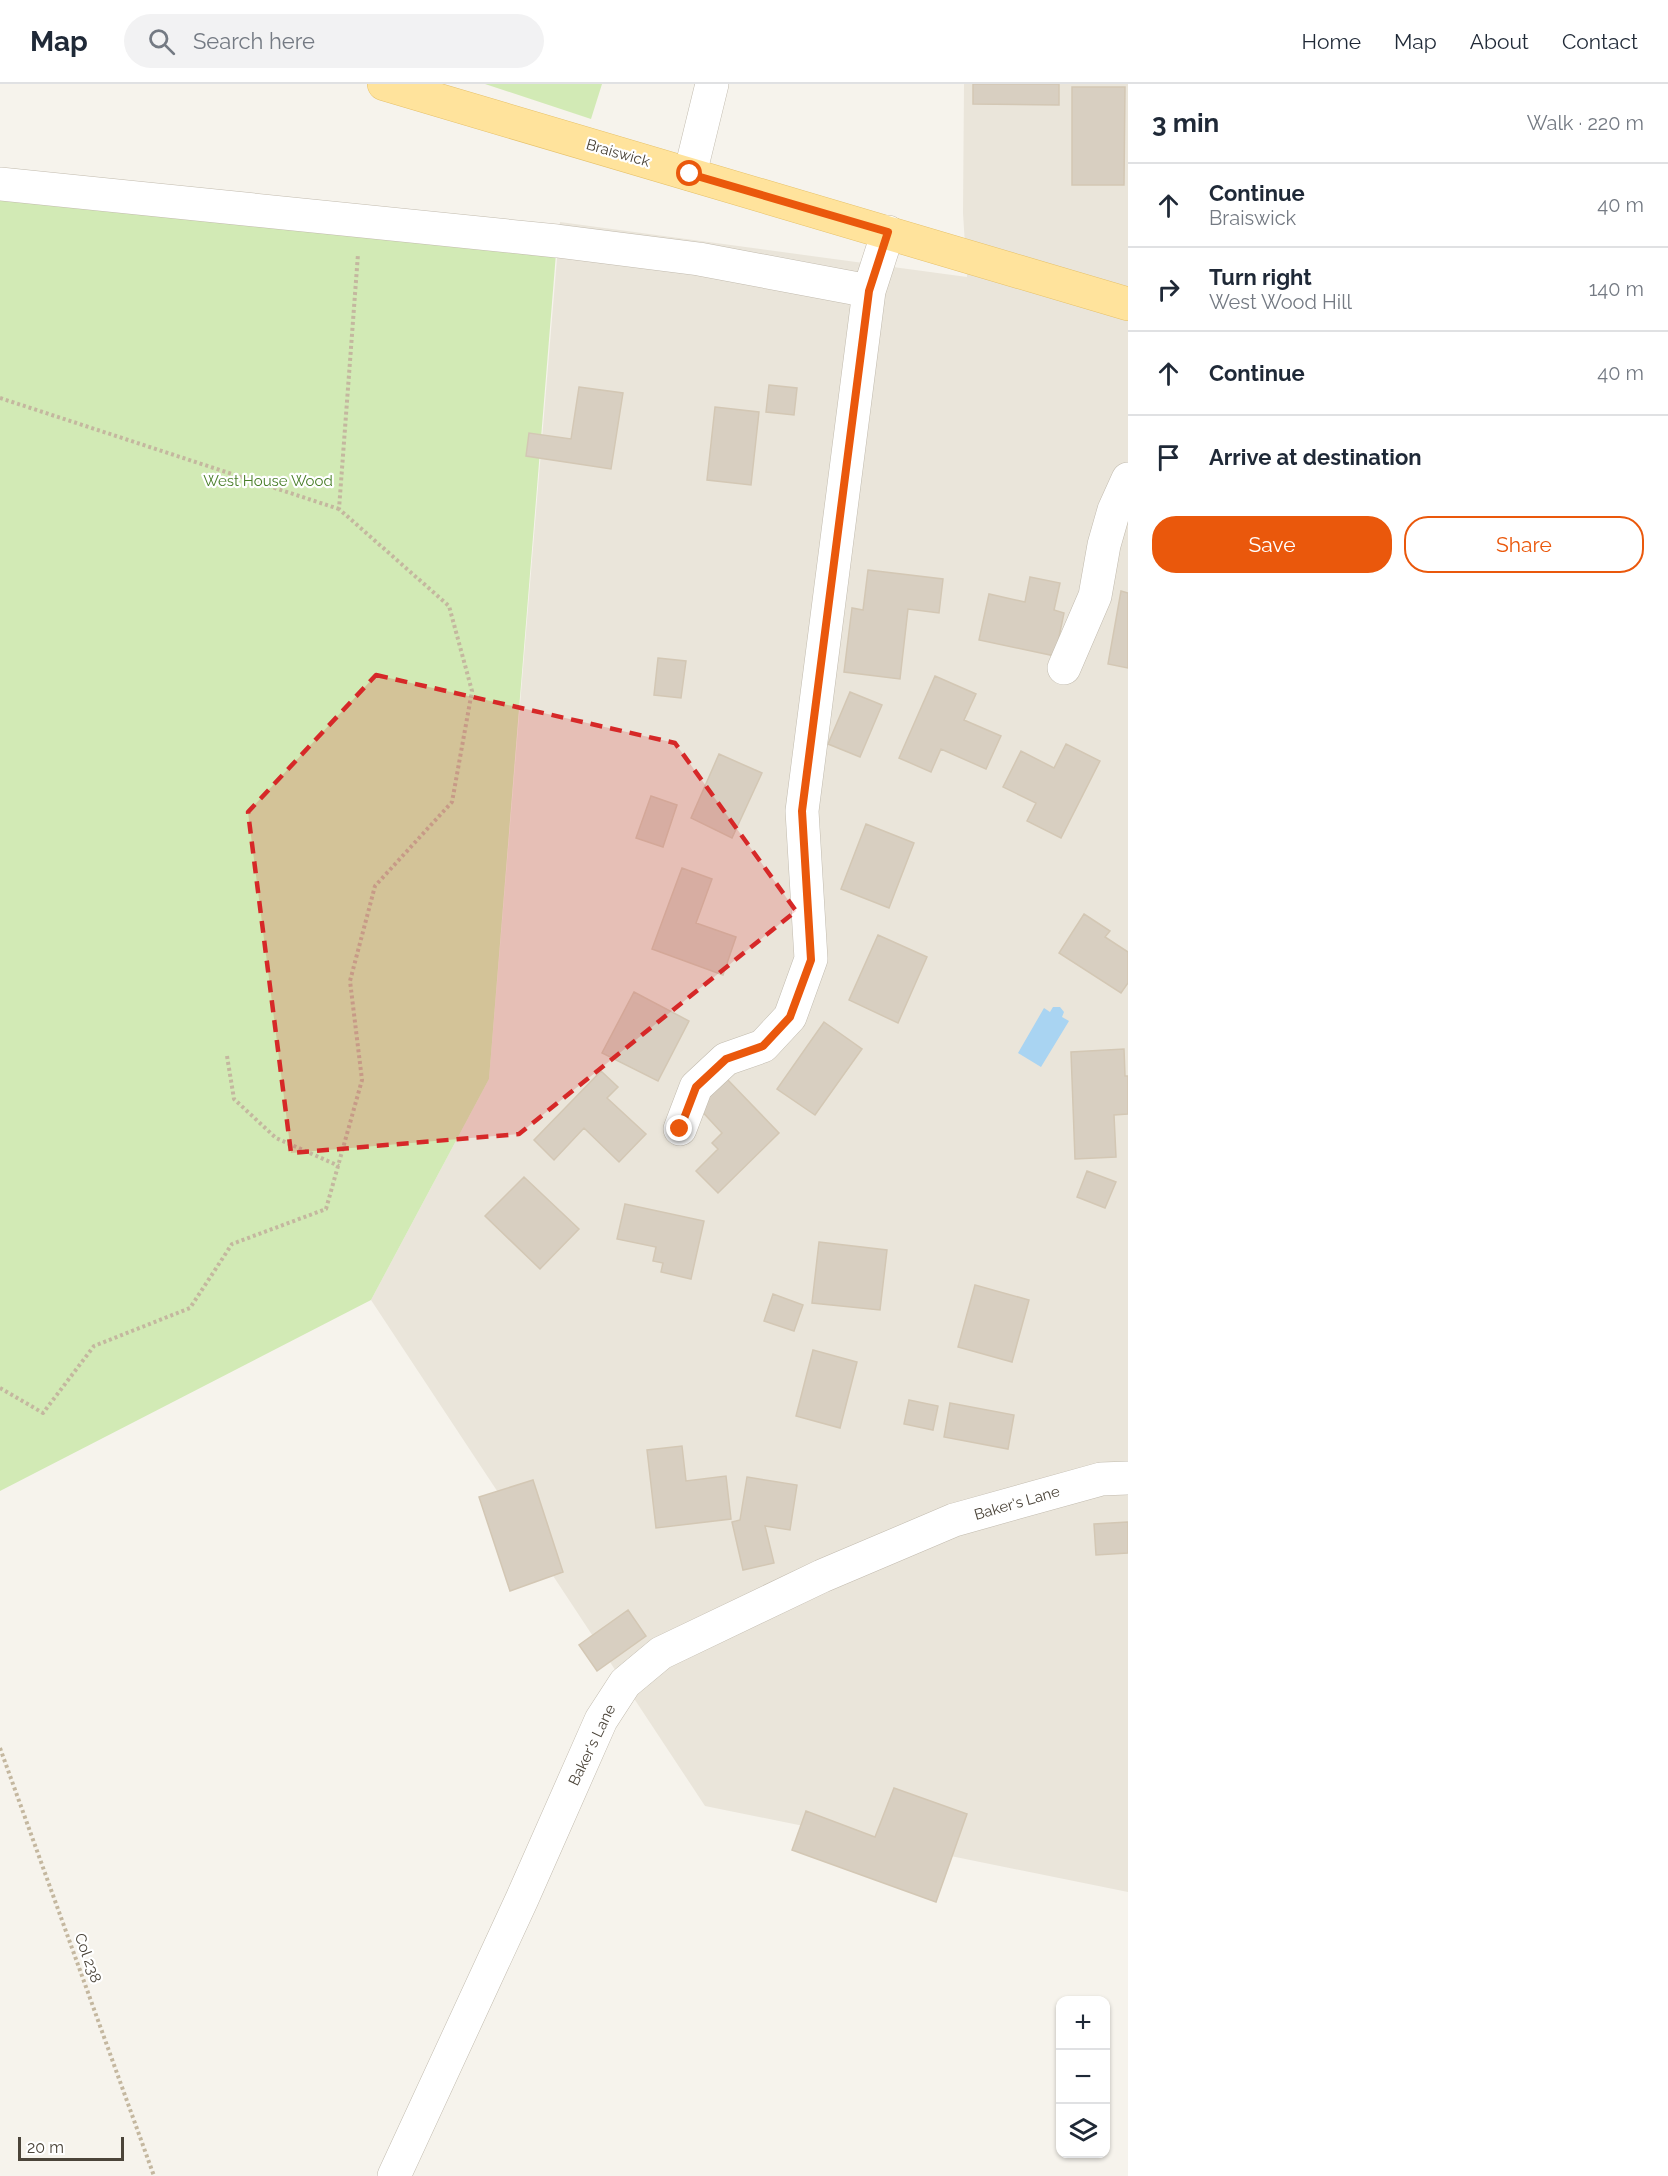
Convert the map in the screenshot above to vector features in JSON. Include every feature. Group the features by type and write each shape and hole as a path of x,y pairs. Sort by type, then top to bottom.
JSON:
{"main road":[{"name":"Braiswick","path":"384,84 1128,304"}],"street":[{"path":"690,174 712,84"},
{"path":"0,184 547,240 699,259 869,291"},
{"path":"680,1129 696,1087 726,1059 763,1046 790,1017 811,960 802,811 869,291 888,232"},
{"path":"1064,668 1095,596 1111,519 1128,479"},
{"name":"Baker's Lane","path":"394,2176 522,1899 601,1720 625,1683 661,1653 822,1576 954,1521 1101,1479 1128,1478"}],"path":[{"path":"339,508 361,221"},
{"path":"0,398 339,508 449,606 472,691 452,802 375,886 350,981 362,1080 326,1209 232,1244 190,1308 94,1346 44,1413 0,1388"},
{"path":"228,1056 234,1099 276,1138 339,1166"},
{"name":"Col 238","path":"0,1748 154,2176"}],"highlighted area":[{"path":"376,675 675,743 796,911 519,1134 291,1153 248,812"}],"shaded area":[{"path":"964,84 1128,84 1128,1892 705,1806 371,1300 489,1079 560,222 967,277 963,213"}],"green space":[{"path":"485,84 602,84 591,119"},
{"name":"West House Wood","path":"0,184 557,241 489,1079 371,1300 0,1491"}],"water":[{"path":"1053,1007 1060,1007 1064,1012 1062,1017 1069,1021 1041,1067 1018,1053 1044,1008 1050,1012"}],"building":[{"path":"973,84 1059,84 1059,105 973,104"},
{"path":"1072,87 1125,87 1124,185 1072,185"},
{"path":"769,385 797,388 794,415 766,412"},
{"path":"579,387 623,393 611,469 526,456 529,433 571,439"},
{"path":"715,407 759,412 751,485 707,480"},
{"path":"868,570 943,579 939,613 908,609 900,679 844,672 852,608 863,610"},
{"path":"1030,577 1060,583 1054,610 1064,613 1055,656 979,640 989,594 1025,602"},
{"path":"1121,591 1128,593 1128,668 1108,664"},
{"path":"658,658 686,661 681,698 654,695"},
{"path":"935,676 976,694 964,720 1001,736 986,769 941,749 931,772 899,758"},
{"path":"850,692 882,705 860,757 828,744"},
{"path":"1066,744 1100,761 1061,838 1027,821 1036,803 1003,787 1021,751 1054,768"},
{"path":"719,754 762,773 732,838 691,818"},
{"path":"651,796 677,805 663,847 636,838"},
{"path":"866,824 914,843 889,908 841,889"},
{"path":"682,868 712,879 696,923 736,937 723,975 652,949"},
{"path":"1084,914 1110,931 1105,937 1128,952 1128,983 1121,993 1059,953"},
{"path":"878,935 927,957 898,1023 849,1000"},
{"path":"634,992 689,1021 658,1081 602,1053"},
{"path":"824,1022 862,1049 815,1115 777,1089"},
{"path":"1124,1049 1125,1076 1128,1076 1128,1114 1114,1115 1116,1157 1075,1159 1071,1052"},
{"path":"601,1071 618,1087 607,1098 646,1134 619,1162 584,1128 554,1160 534,1140"},
{"path":"726,1078 779,1133 718,1193 696,1171 718,1149 712,1143 722,1133 697,1106"},
{"path":"1087,1171 1116,1182 1105,1208 1077,1197"},
{"path":"524,1177 579,1229 540,1269 485,1216"},
{"path":"625,1204 704,1221 691,1279 661,1272 663,1263 653,1261 656,1247 617,1239"},
{"path":"819,1242 887,1250 880,1310 812,1303"},
{"path":"975,1285 1029,1300 1012,1362 958,1347"},
{"path":"773,1294 803,1305 794,1331 764,1321"},
{"path":"813,1350 857,1362 840,1428 796,1416"},
{"path":"909,1400 938,1406 933,1430 904,1424"},
{"path":"950,1403 1014,1415 1008,1449 944,1437"},
{"path":"682,1446 686,1481 726,1476 731,1519 656,1528 647,1450"},
{"path":"747,1477 797,1485 790,1530 765,1526 774,1563 743,1570 732,1522 740,1520"},
{"path":"533,1480 563,1572 510,1591 479,1497"},
{"path":"1128,1522 1128,1553 1096,1555 1094,1524"},
{"path":"628,1610 646,1636 597,1671 579,1645"},
{"path":"894,1788 967,1814 936,1902 792,1850 806,1811 875,1837"}],"route":[{"path":"680,1129 696,1087 726,1059 763,1046 790,1017 811,960 802,811 869,291 888,232 690,174"}]}
